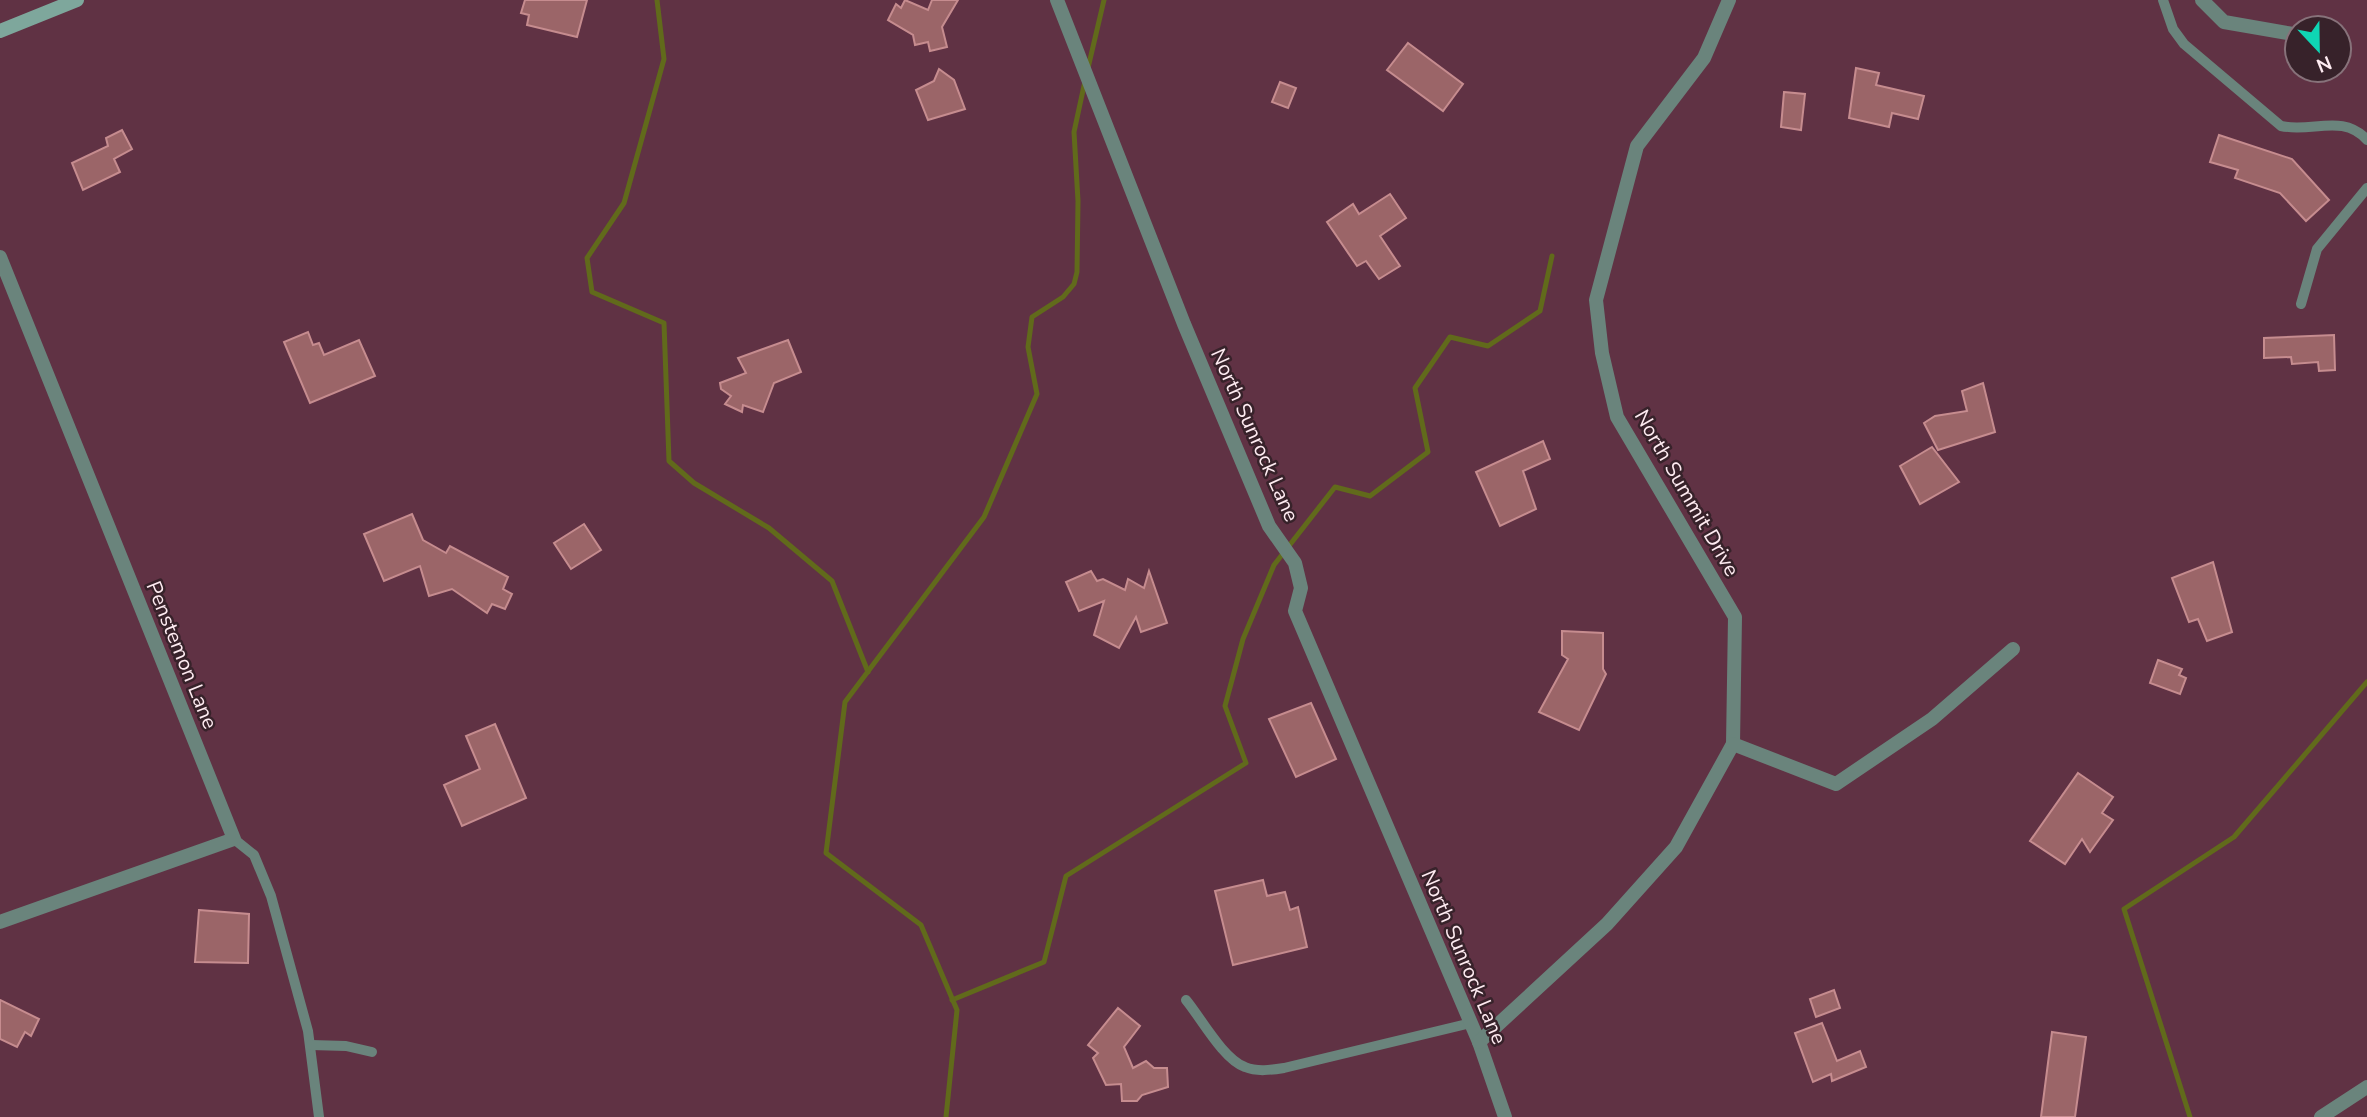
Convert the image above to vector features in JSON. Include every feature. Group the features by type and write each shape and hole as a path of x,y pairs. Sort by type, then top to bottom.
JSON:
{"street":[{"path":"0,31 77,0"},
{"name":"North Sunrock Lane","path":"1057,0 1189,337 1269,526 1295,563 1301,588 1295,611 1479,1042 1505,1117"},
{"name":"North Summit Drive","path":"1479,1042 1607,924 1676,847 1733,744 1735,617 1617,417 1602,353 1596,300 1637,146 1704,58 1729,0"},
{"path":"2202,0 2224,22 2283,32"},
{"name":"Penstemon Lane","path":"0,257 234,839"},
{"path":"1733,744 1836,784 1932,719 2013,649"},
{"path":"0,922 234,839"},
{"path":"2321,1117 2367,1087"}],"lane":[{"path":"2163,0 2173,29 2184,44 2281,126 2292,128 2341,124 2360,133 2367,140"},
{"path":"2301,304 2317,249 2367,188"},
{"path":"234,839 254,855 271,896 311,1045 319,1117"},
{"path":"1186,1000 1227,1055 1244,1067 1262,1070 1284,1068 1471,1023"},
{"path":"311,1045 346,1046 372,1052"}],"building":[{"path":"525,0 587,0 577,37 527,25 529,15 521,13"},
{"path":"905,0 928,10 932,0 958,0 942,27 947,47 930,51 928,42 915,45 913,35 888,20 896,4 901,8"},
{"path":"1408,43 1463,84 1443,111 1387,70"},
{"path":"1856,68 1879,73 1876,85 1924,96 1918,119 1892,113 1889,127 1849,118"},
{"path":"939,69 954,80 965,109 928,120 916,90 934,81"},
{"path":"1280,82 1296,88 1288,108 1272,102"},
{"path":"1784,92 1805,94 1801,130 1781,127"},
{"path":"122,130 132,149 114,159 120,172 83,190 72,163 108,146 106,138"},
{"path":"2219,135 2292,159 2329,200 2306,221 2280,193 2235,178 2238,170 2210,162"},
{"path":"1390,194 1406,218 1380,236 1400,266 1379,279 1366,261 1357,266 1327,222 1353,204 1359,214"},
{"path":"308,332 313,345 319,343 324,355 359,340 375,376 310,403 284,342"},
{"path":"2334,335 2335,370 2319,371 2318,362 2292,364 2291,357 2264,358 2264,338"},
{"path":"788,340 801,372 774,383 763,412 743,405 742,412 725,404 731,396 721,389 720,383 746,373 738,358"},
{"path":"1983,383 1995,432 1938,450 1924,423 1935,416 1967,411 1962,391"},
{"path":"1543,441 1550,459 1523,471 1536,509 1500,526 1476,472"},
{"path":"1932,447 1959,482 1920,504 1900,466"},
{"path":"412,514 423,540 446,553 450,546 508,577 503,589 512,594 505,609 492,604 487,613 452,589 429,596 420,566 384,581 364,534"},
{"path":"584,524 601,550 571,569 554,543"},
{"path":"2213,562 2232,632 2207,641 2198,619 2189,622 2172,578"},
{"path":"1091,571 1097,581 1103,579 1125,590 1128,579 1144,588 1149,571 1167,623 1141,632 1136,617 1119,648 1094,635 1104,601 1079,611 1066,582"},
{"path":"1562,631 1603,633 1603,669 1606,674 1579,730 1539,712 1568,659 1562,655"},
{"path":"2158,660 2182,669 2179,675 2186,678 2180,694 2150,683"},
{"path":"1311,703 1336,759 1296,777 1269,719"},
{"path":"495,724 526,798 462,826 444,785 480,769 466,736"},
{"path":"2078,773 2113,797 2102,813 2113,820 2090,852 2082,839 2065,864 2030,841"},
{"path":"1263,880 1267,896 1285,892 1290,910 1298,907 1307,947 1233,965 1215,891"},
{"path":"199,910 249,914 248,963 195,962"},
{"path":"1834,990 1840,1008 1816,1017 1810,999"},
{"path":"0,1000 39,1019 31,1036 25,1032 17,1047 0,1039"},
{"path":"1118,1008 1140,1026 1124,1047 1133,1068 1146,1061 1154,1068 1167,1068 1168,1087 1142,1095 1137,1101 1122,1101 1121,1084 1106,1085 1093,1058 1098,1053 1088,1045"},
{"path":"1822,1023 1837,1061 1860,1051 1866,1067 1832,1081 1831,1074 1813,1082 1795,1033"},
{"path":"2052,1032 2086,1037 2075,1117 2041,1117"}],"waterway":[{"path":"657,0 664,59 624,203 587,258 592,292 664,323 669,461 694,483 769,528 832,581 868,672"},
{"path":"1088,68 1104,0"},
{"path":"946,1117 957,1010 921,925 826,853 845,702 984,517 1037,394 1028,347 1032,317 1063,297 1074,284 1077,272 1078,201 1074,132 1085,81"},
{"path":"952,1000 1044,962 1066,876 1246,763 1225,706 1243,639 1274,565 1335,487 1370,496 1428,452 1415,388 1450,337 1488,346 1540,311 1552,256"},
{"path":"2190,1117 2124,909 2234,837 2367,682"}]}
